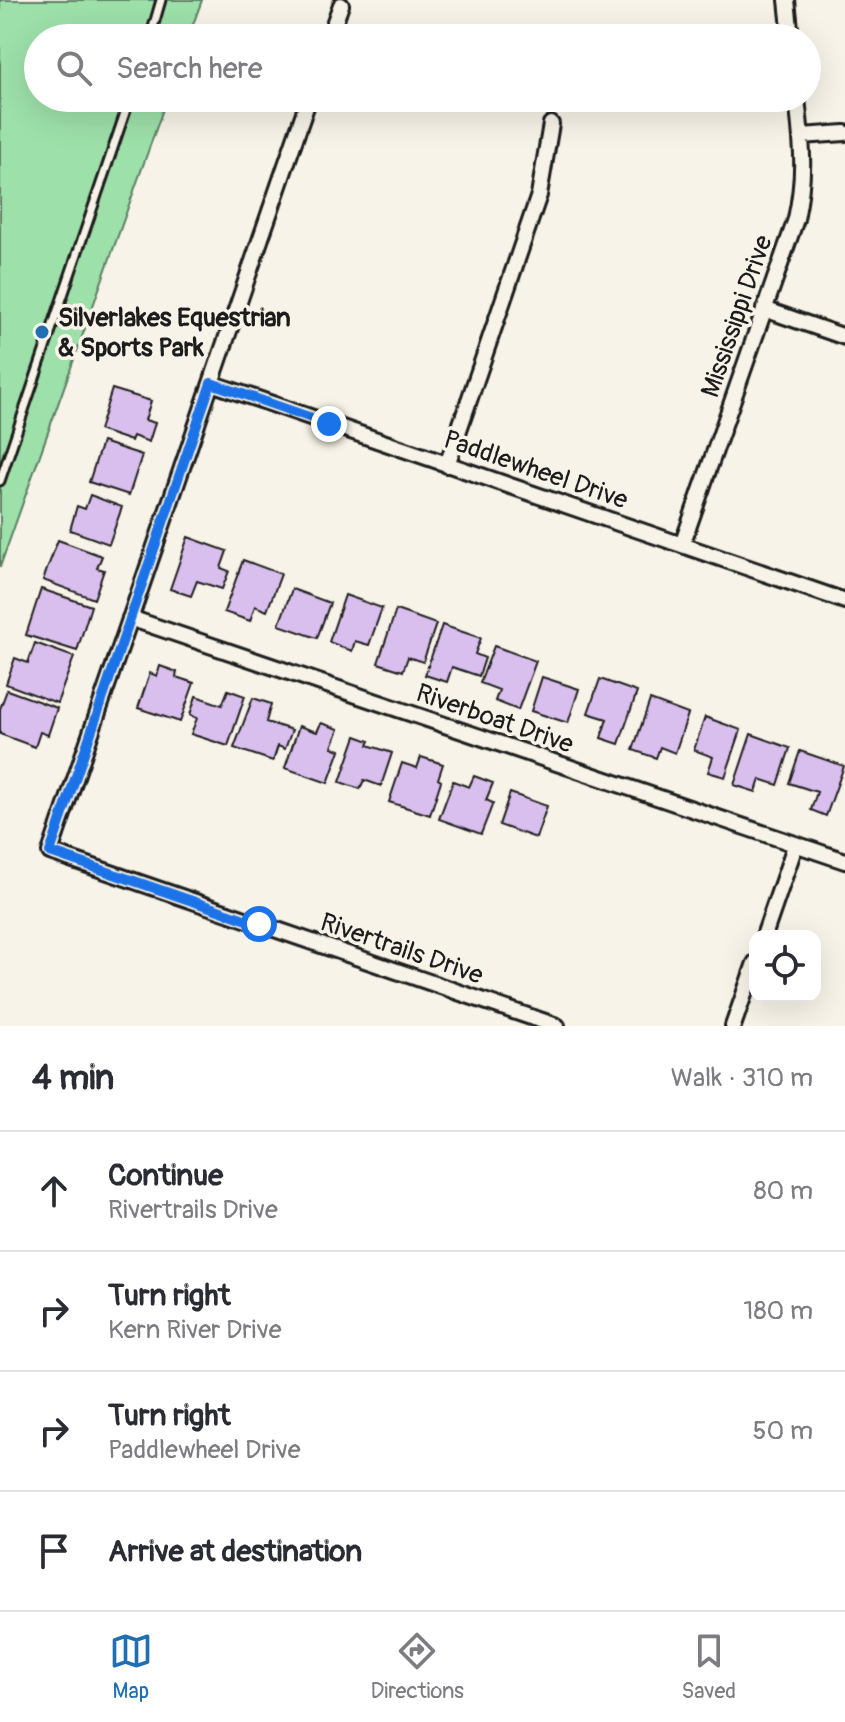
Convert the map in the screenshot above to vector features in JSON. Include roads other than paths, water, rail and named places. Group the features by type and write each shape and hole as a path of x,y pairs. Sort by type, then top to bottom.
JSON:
{"street":[{"path":"787,0 790,24"},
{"path":"334,24 341,5"},
{"path":"130,618 304,112"},
{"name":"Mississippi Drive","path":"682,545 796,219 803,184 798,112"},
{"path":"447,465 539,195 551,124"},
{"path":"801,136 845,133"},
{"path":"764,309 845,337"},
{"name":"Paddlewheel Drive","path":"211,383 845,601"},
{"name":"Riverboat Drive","path":"130,618 845,861"},
{"name":"Rivertrails Drive","path":"130,618 50,852 557,1026"},
{"path":"766,930 795,846"},
{"path":"733,1026 749,980"}],"lane":[{"path":"154,24 161,0"},
{"path":"0,481 125,112"}],"place":[{"name":"Silverlakes Equestrian & Sports Park","path":"42,332"}]}
